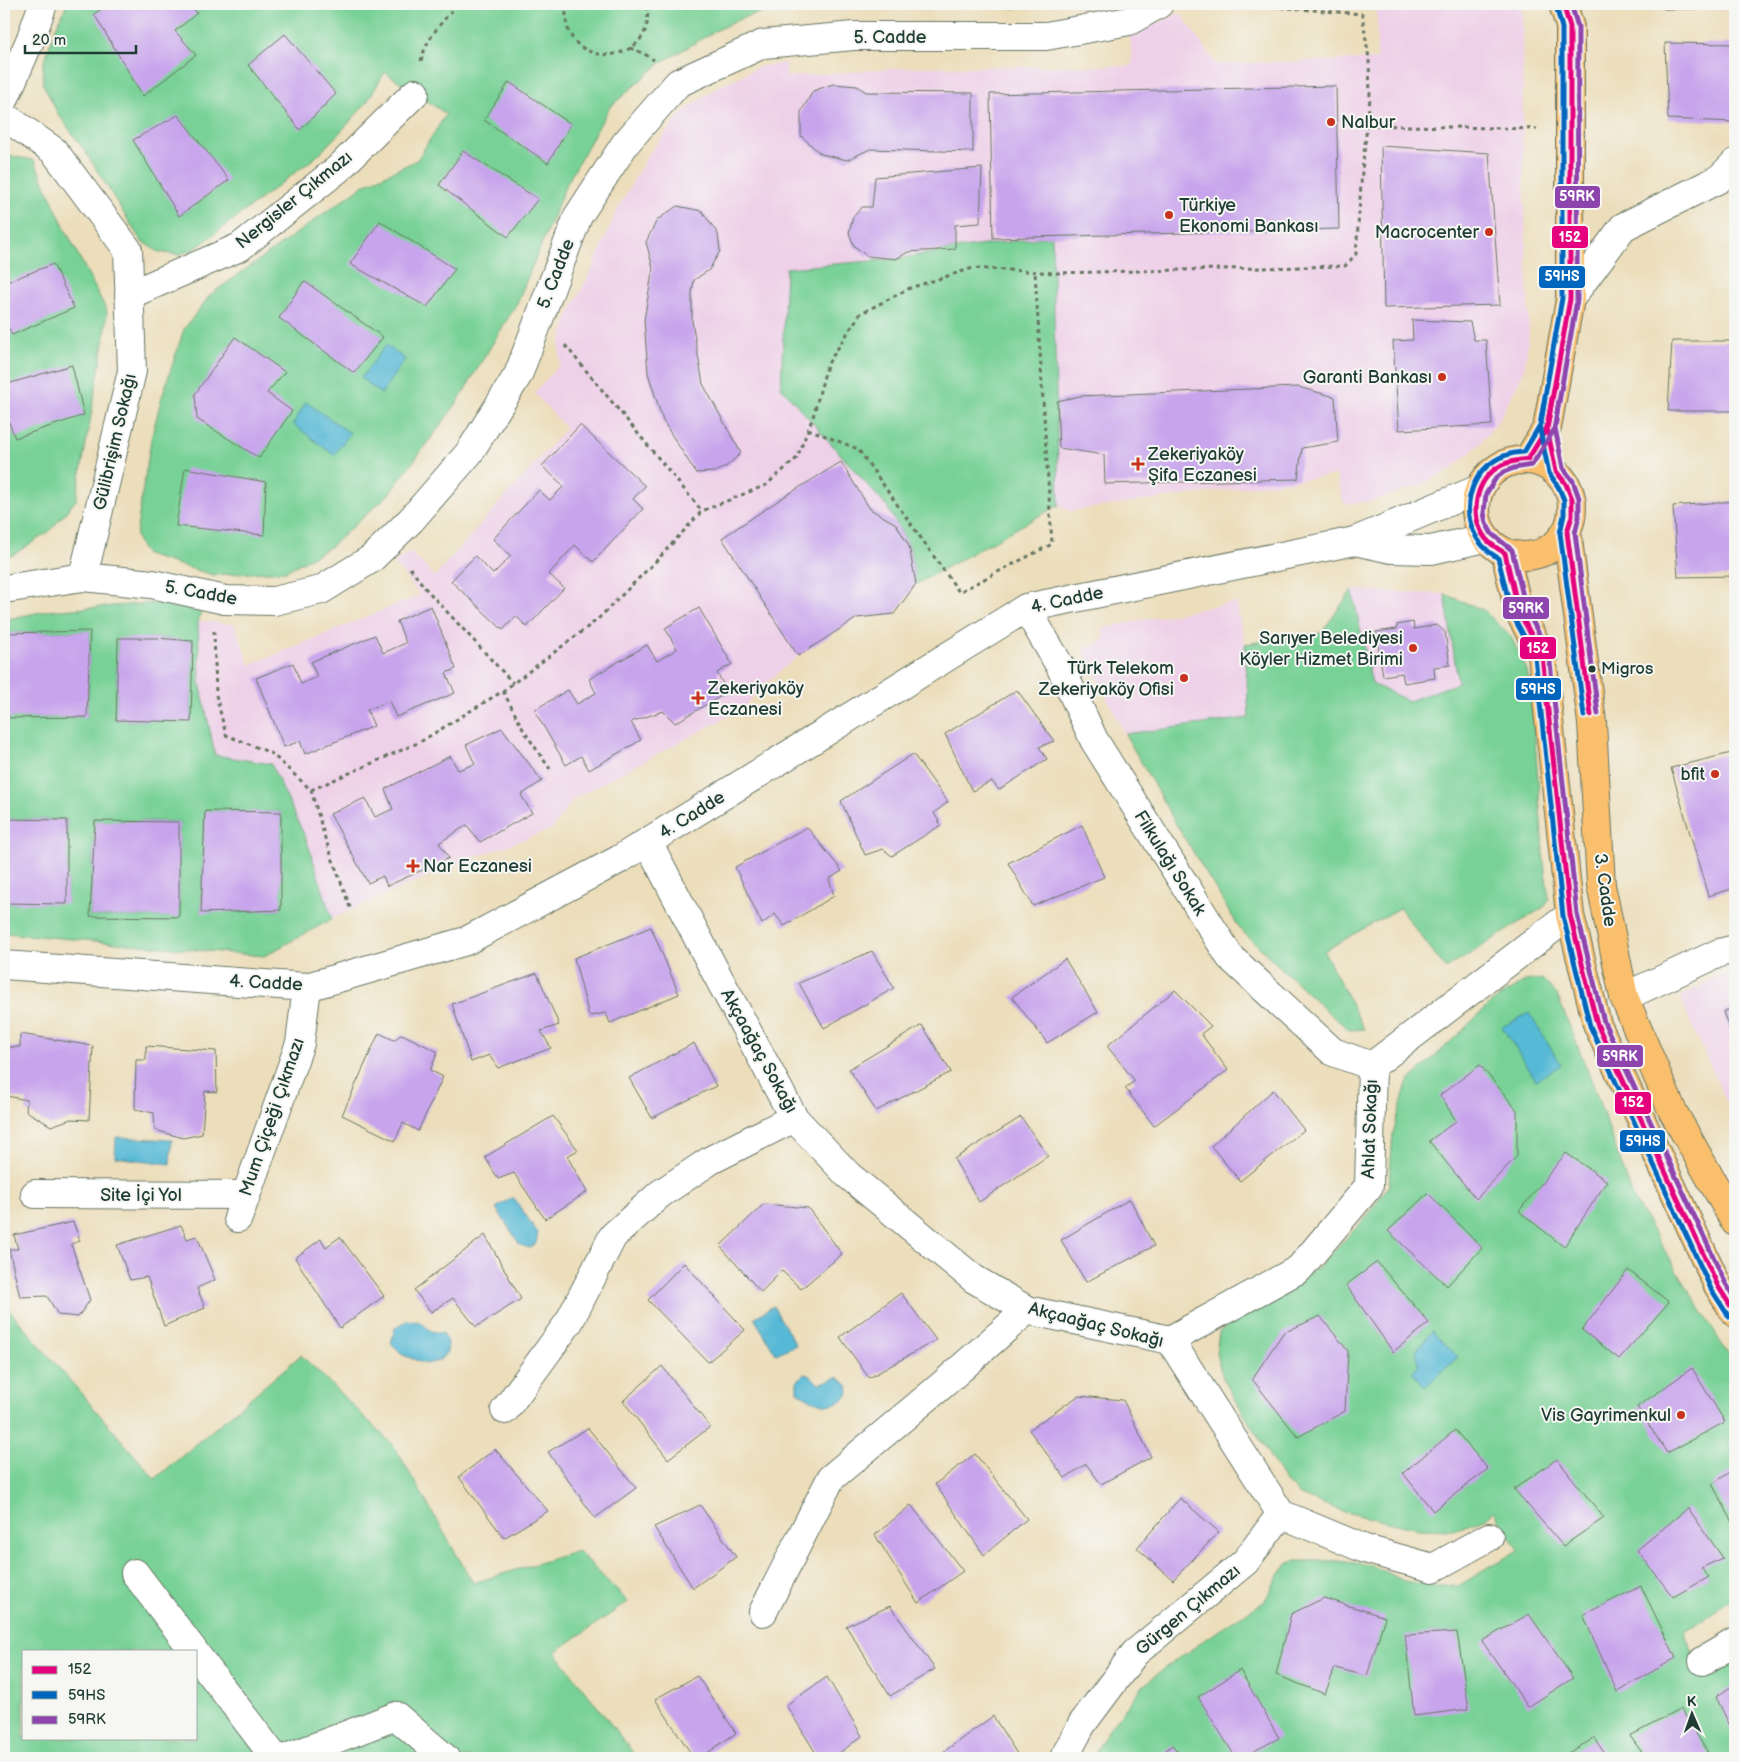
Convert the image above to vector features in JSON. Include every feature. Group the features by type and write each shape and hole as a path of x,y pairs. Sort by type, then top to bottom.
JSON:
{"main road":[{"path":"1528,459 1547,428 1570,299 1570,27 1563,4"},
{"path":"1547,428 1556,472"},
{"path":"1528,459 1543,463 1556,472 1566,484 1572,500 1572,516 1567,532 1558,543 1547,551 1533,556 1519,557 1495,546 1479,527 1476,514 1479,489 1487,476 1513,460 1528,459"},
{"name":"3. Cadde","path":"1567,532 1592,723 1601,886 1624,997 1672,1110 1735,1222"},
{"name":"3. Cadde","path":"1495,546 1519,612 1542,655 1570,914 1597,1024 1718,1286 1735,1314"}],"street":[{"path":"4,100 31,38 43,4"},
{"name":"5. Cadde","path":"4,589 83,577 152,584 225,600 274,601 321,590 371,559 411,520 469,454 518,375 578,216 625,144 678,83 763,44 854,36 1046,36 1129,21 1159,4"},
{"name":"Nergisler Çıkmazı","path":"129,294 240,246 338,169 415,93"},
{"name":"Gülibrişim Sokağı","path":"4,116 54,151 128,250 132,371 83,577"},
{"path":"1570,299 1623,227 1719,179 1735,163"},
{"path":"1354,541 1479,489"},
{"path":"1354,541 1392,549 1431,550 1495,546"},
{"name":"4. Cadde","path":"4,965 306,987 466,941 620,860 1026,608 1354,541"},
{"name":"Filkulağı Sokak","path":"1026,608 1060,666 1094,740 1230,957 1333,1052 1372,1066"},
{"name":"Akçaağaç Sokağı","path":"648,842 794,1118 848,1174 974,1279 1027,1310 1170,1340 1281,1514"},
{"name":"Ahlat Sokağı","path":"1170,1340 1299,1269 1369,1186 1372,1066 1570,914"},
{"path":"1624,997 1719,953 1735,949"},
{"name":"Mum Çiçeği Çıkmazı","path":"242,1206 300,1043 306,987"},
{"path":"505,1410 569,1322 613,1236 660,1194 711,1160 794,1118"},
{"name":"Site İçi Yol","path":"35,1194 242,1206"},
{"path":"763,1612 831,1478 941,1386 1027,1310"},
{"path":"1281,1514 1365,1549 1433,1568 1489,1537"},
{"name":"Gürgen Çıkmazı","path":"1064,1758 1082,1724 1135,1653 1245,1562 1281,1514"},
{"path":"135,1573 193,1650"},
{"path":"1703,1661 1735,1642"},
{"path":"198,1657 275,1758"},
{"path":"286,1758 396,1716 445,1758"}],"path":[{"path":"415,93 424,48 439,26 458,4"},
{"path":"568,4 566,13 567,26 573,37 582,47 593,53 606,56 618,54 630,48 640,38 647,26 648,12 646,4"},
{"path":"311,790 420,742 503,691 597,620 658,559 702,511 766,485 797,458 808,429 827,365 860,314 910,288 973,268 1065,273 1345,266 1356,254 1370,98 1369,59 1362,14 1238,4"},
{"path":"1367,125 1570,129"},
{"path":"808,429 858,449 959,592 1052,544 1034,272"},
{"path":"541,315 702,511"},
{"path":"408,565 426,589 513,683"},
{"path":"214,623 216,695 226,735 271,753 311,790 325,838 351,910"},
{"path":"503,691 524,731 550,769"}],"shaded area":[{"path":"1377,4 1522,4 1523,153 1529,334 1524,371 1500,418 1480,444 1450,470 1418,486 1372,501 1344,504 1336,475 1070,511 1059,505 1058,481 909,546 916,584 894,614 857,618 798,656 760,688 741,710 574,798 552,829 478,856 372,900 332,919 307,841 271,764 215,756 200,682 198,621 234,624 250,665 420,595 394,563 410,552 435,576 566,428 534,393 560,364 560,345 568,316 593,267 617,210 649,153 684,111 718,87 759,67 786,63 787,77 917,67 1132,66 1130,35 1180,13 1216,64 1377,59"},
{"path":"1352,590 1445,594 1458,684 1409,701 1372,684"},
{"path":"1236,602 1245,644 1249,718 1125,734 1083,651 1104,639 1103,628"},
{"path":"1735,973 1735,1121 1680,998 1714,978"}],"green space":[{"path":"67,4 789,4 742,18 715,31 659,64 609,108 565,187 517,303 455,406 388,495 330,547 286,571 213,575 146,555 136,536 152,435 184,329 210,295 364,185 417,160 446,114 385,72 367,102 317,156 196,248 179,255 159,252 141,241 83,148 58,114 43,84 43,65 56,27"},
{"path":"951,4 1055,4 1016,8"},
{"path":"4,155 34,160 67,233 107,311 105,336 76,500 50,531 13,555 4,556"},
{"path":"1052,236 1059,505 916,584 909,546 887,507 781,387 786,268 896,259"},
{"path":"1352,590 1372,684 1409,701 1458,683 1445,594 1485,611 1511,637 1527,670 1532,698 1544,863 1549,899 1544,907 1446,969 1400,908 1324,951 1364,1029 1350,1030 1332,1016 1240,929 1176,824 1125,734 1249,718 1245,644 1321,633"},
{"path":"155,603 202,608 198,621 200,682 215,755 271,764 307,841 332,919 264,956 4,933 4,903 67,903 67,820 4,819 4,718 87,717 90,631 8,633 4,713 4,620 45,611","holes":["156,638 193,641 191,721 116,720 118,639","205,811 281,812 281,910 201,912","95,821 179,822 179,917 90,916"]},
{"path":"1542,979 1557,995 1591,1079 1634,1200 1735,1366 1735,1597 1684,1632 1699,1666 1735,1650 1735,1758 1092,1758 1107,1732 1143,1686 1163,1669 1234,1620 1264,1602 1288,1563 1296,1561 1338,1561 1371,1565 1404,1581 1436,1586 1458,1586 1518,1550 1494,1511 1485,1519 1454,1530 1417,1529 1345,1512 1300,1495 1285,1481 1224,1381 1216,1354 1219,1332 1319,1266 1365,1219 1389,1185 1393,1133 1407,1083 1491,1003 1525,981"},
{"path":"4,1304 155,1479 301,1355 394,1446 473,1583 578,1551 628,1602 555,1652 637,1758 4,1758"}],"water":[{"path":"386,345 405,359 381,394 361,378"},
{"path":"306,402 350,433 334,455 293,424"},
{"path":"1529,1013 1561,1065 1536,1080 1502,1027"},
{"path":"116,1137 172,1140 170,1164 115,1157"},
{"path":"513,1197 538,1233 536,1243 530,1248 520,1245 496,1208"},
{"path":"773,1306 796,1345 776,1354 754,1318"},
{"path":"408,1320 420,1322 431,1331 443,1333 448,1342 447,1352 439,1361 426,1364 403,1355 391,1343 395,1328"},
{"path":"1432,1331 1458,1357 1425,1387 1412,1372 1419,1364 1416,1351"},
{"path":"805,1374 811,1376 819,1384 838,1377 848,1385 849,1393 837,1403 824,1404 810,1399 797,1391 797,1381"}],"building":[{"path":"109,4 188,4 197,13 175,31 196,55 143,96 94,14"},
{"path":"1664,4 1731,4 1731,9 1664,9"},
{"path":"285,34 336,94 300,130 248,65"},
{"path":"1665,43 1735,44 1734,122 1668,119"},
{"path":"509,82 571,124 548,163 484,120"},
{"path":"833,84 857,86 866,92 973,93 973,152 870,149 847,160 821,154 801,136 801,112 813,91"},
{"path":"1336,86 1339,229 993,238 990,94"},
{"path":"178,115 229,180 179,216 133,140"},
{"path":"1381,146 1489,153 1500,305 1384,308"},
{"path":"463,151 538,199 508,237 439,185"},
{"path":"982,168 980,223 955,225 955,249 908,252 896,259 867,256 854,246 849,233 853,217 862,207 872,207 875,177"},
{"path":"677,206 702,211 718,234 720,251 709,270 694,280 692,321 703,384 741,453 727,466 715,472 696,473 663,421 648,373 644,320 653,268 646,242 657,220"},
{"path":"380,221 455,269 427,307 350,264"},
{"path":"53,264 74,308 12,335 4,318 4,283"},
{"path":"304,281 383,337 354,373 279,318"},
{"path":"1412,320 1470,322 1474,340 1486,340 1492,425 1399,430 1393,341 1413,340"},
{"path":"235,337 285,372 267,393 292,411 259,458 197,419 195,394"},
{"path":"1672,341 1735,341 1735,411 1668,411"},
{"path":"72,365 84,415 15,438 4,409 4,385"},
{"path":"1298,387 1335,397 1338,442 1302,448 1298,479 1105,484 1104,455 1059,448 1057,401 1080,396"},
{"path":"580,425 645,486 633,499 643,509 593,562 575,545 549,574 564,588 527,627 516,616 503,630 451,581 475,556 493,574 511,556 493,539 539,490 550,500 564,486 542,466"},
{"path":"841,462 870,509 896,524 909,546 916,584 894,614 857,618 798,656 722,538"},
{"path":"185,468 266,482 264,535 176,526"},
{"path":"1735,501 1735,576 1678,577 1673,506"},
{"path":"431,606 456,669 446,673 455,693 396,717 389,701 367,710 374,726 305,754 300,741 284,747 256,678 293,663 301,684 317,677 311,662 375,635 383,653 406,643 397,621"},
{"path":"699,608 732,664 717,673 728,692 675,723 663,711 631,722 641,740 589,770 581,756 566,765 534,710 568,690 577,704 596,693 589,679 647,645 657,661 677,649 665,628"},
{"name":"Sarıyer Belediyesi Köyler Hizmet Birimi","path":"1413,622 1414,629 1437,625 1445,632 1450,665 1434,667 1435,678 1404,683 1402,673 1383,676 1376,632 1397,629 1397,625"},
{"path":"90,631 87,717 4,718 8,633"},
{"path":"118,638 156,638 193,641 191,722 116,720"},
{"path":"1017,690 1054,741 1039,747 1047,759 999,790 992,781 972,791 945,734"},
{"path":"502,728 542,781 521,795 532,813 480,842 467,825 439,843 449,858 387,886 383,876 368,883 330,814 365,798 375,817 393,809 385,789 450,756 458,770 475,764 466,745"},
{"path":"1735,752 1735,888 1708,896 1671,768"},
{"path":"913,754 948,802 934,813 941,825 892,856 883,849 865,855 841,801"},
{"path":"205,811 281,812 281,910 201,913"},
{"path":"4,819 67,820 67,904 4,903"},
{"path":"95,821 179,822 179,917 90,916"},
{"path":"1082,825 1104,877 1033,906 1008,863"},
{"path":"807,827 842,871 829,879 834,896 784,926 775,914 762,924 735,867"},
{"path":"651,927 679,994 610,1023 606,1013 589,1016 574,958"},
{"path":"872,951 894,988 824,1028 799,983"},
{"path":"1065,959 1098,1012 1047,1043 1012,997"},
{"path":"537,973 559,1025 541,1031 551,1048 498,1068 489,1055 471,1062 452,1004"},
{"path":"1175,990 1211,1026 1201,1034 1228,1070 1154,1126 1125,1088 1135,1081 1107,1046"},
{"path":"1735,1007 1735,1044 1723,1012"},
{"path":"922,1025 951,1072 876,1111 849,1069"},
{"path":"379,1033 394,1040 402,1034 438,1052 430,1070 443,1077 418,1131 403,1123 395,1141 342,1115"},
{"path":"20,1034 93,1046 89,1120 71,1119 51,1126 26,1111 27,1100 7,1096 9,1047 20,1047"},
{"path":"694,1043 716,1086 652,1118 629,1078"},
{"path":"146,1046 216,1051 217,1092 205,1091 202,1134 183,1138 155,1130 154,1113 135,1109 136,1060 146,1060"},
{"path":"1480,1065 1517,1110 1517,1156 1476,1199 1429,1141 1456,1121 1440,1095"},
{"path":"1273,1090 1304,1130 1240,1181 1211,1146"},
{"path":"553,1116 578,1150 567,1156 587,1192 545,1219 514,1173 498,1179 485,1157"},
{"path":"1021,1117 1048,1156 979,1202 954,1159"},
{"path":"1566,1153 1607,1181 1564,1247 1519,1211"},
{"path":"1428,1193 1482,1248 1447,1286 1388,1231"},
{"path":"1130,1199 1154,1246 1086,1282 1061,1240"},
{"path":"764,1204 808,1208 842,1254 801,1289 782,1271 761,1292 720,1246"},
{"path":"73,1222 80,1241 71,1244 90,1300 78,1317 58,1315 47,1296 20,1297 9,1249 18,1249 14,1235"},
{"path":"181,1225 187,1239 197,1236 215,1280 197,1288 205,1308 164,1326 147,1277 130,1280 117,1245"},
{"path":"485,1235 521,1299 476,1327 453,1298 431,1312 414,1290"},
{"path":"340,1237 384,1296 340,1328 295,1258 321,1239 326,1247"},
{"path":"1377,1262 1429,1323 1393,1352 1346,1285"},
{"path":"684,1263 745,1330 708,1362 648,1300"},
{"path":"1628,1270 1669,1302 1619,1359 1582,1330"},
{"path":"901,1293 936,1340 869,1378 840,1337"},
{"path":"1320,1316 1348,1351 1345,1411 1298,1437 1252,1379 1283,1333"},
{"path":"662,1366 710,1427 668,1459 623,1401"},
{"name":"Vis Gayrimenkul","path":"1692,1368 1725,1422 1667,1453 1637,1407"},
{"path":"1078,1396 1123,1400 1151,1457 1101,1484 1086,1464 1065,1478 1029,1430"},
{"path":"588,1428 636,1488 595,1518 548,1452"},
{"path":"1455,1430 1488,1469 1433,1511 1403,1473"},
{"path":"495,1449 548,1511 504,1538 459,1477"},
{"path":"975,1454 1027,1519 984,1555 935,1484"},
{"path":"1557,1459 1604,1518 1563,1546 1514,1489"},
{"path":"1735,1469 1735,1526 1712,1484"},
{"path":"1180,1498 1219,1532 1173,1580 1137,1548"},
{"path":"700,1505 736,1557 693,1588 654,1527"},
{"path":"911,1505 963,1571 918,1603 875,1535"},
{"path":"1688,1508 1723,1558 1701,1568 1709,1577 1673,1597 1637,1550"},
{"path":"1641,1586 1676,1658 1617,1692 1583,1615"},
{"path":"1324,1598 1385,1617 1367,1676 1335,1668 1325,1694 1276,1675 1291,1614"},
{"path":"890,1606 935,1669 890,1696 846,1626"},
{"path":"1529,1614 1573,1678 1528,1707 1482,1641"},
{"path":"1457,1632 1469,1709 1414,1716 1405,1635"},
{"path":"1240,1670 1279,1738 1241,1758 1236,1758 1198,1697"},
{"path":"697,1676 736,1733 700,1758 694,1758 655,1699"},
{"path":"827,1677 862,1736 833,1758 819,1758 786,1705"},
{"path":"1735,1684 1735,1736 1716,1697"},
{"path":"1681,1709 1711,1758 1646,1758 1630,1736"},
{"path":"993,1716 1019,1757 935,1758"},
{"path":"1595,1738 1607,1758 1559,1758"},
{"path":"1172,1745 1183,1758 1156,1758"}],"transit line":[{"name":"152","path":"1563,4 1570,27 1570,299 1547,428 1528,459 1502,465 1486,479 1480,488 1477,498 1477,520 1480,530 1486,539 1505,553 1519,612 1542,655 1570,915 1597,1024 1718,1286 1735,1313"},
{"name":"59RK","path":"1571,4 1578,27 1577,300 1554,430 1532,465 1514,468 1496,478 1486,494 1484,513 1486,523 1492,534 1512,550 1526,609 1549,653 1577,914 1604,1022 1725,1282 1735,1299"},
{"name":"59HS","path":"1556,6 1562,28 1562,298 1540,425 1524,452 1504,456 1488,465 1477,479 1470,495 1469,513 1473,530 1482,545 1498,558 1512,614 1535,657 1563,916 1590,1026 1711,1289 1729,1317"},
{"name":"59HS","path":"1545,398 1540,430 1549,473 1564,500 1564,515 1560,533 1584,716"},
{"name":"152","path":"1552,399 1547,428 1556,471 1566,484 1572,499 1572,516 1567,532 1591,715"},
{"name":"59RK","path":"1559,400 1555,428 1563,468 1573,481 1579,498 1579,517 1575,533 1598,714"}],"place":[{"name":"Nalbur","path":"1331,122"},
{"name":"Türkiye Ekonomi Bankası","path":"1169,215"},
{"name":"Macrocenter","path":"1489,232"},
{"name":"Garanti Bankası","path":"1442,377"},
{"name":"Zekeriyaköy Şifa Eczanesi","path":"1138,464"},
{"name":"Sarıyer Belediyesi Köyler Hizmet Birimi","path":"1413,648"},
{"name":"Migros","path":"1592,669"},
{"name":"Türk Telekom Zekeriyaköy Ofisi","path":"1184,678"},
{"name":"Zekeriyaköy Eczanesi","path":"698,698"},
{"name":"bfit","path":"1715,774"},
{"name":"Nar Eczanesi","path":"413,866"},
{"name":"Vis Gayrimenkul","path":"1681,1415"}]}
